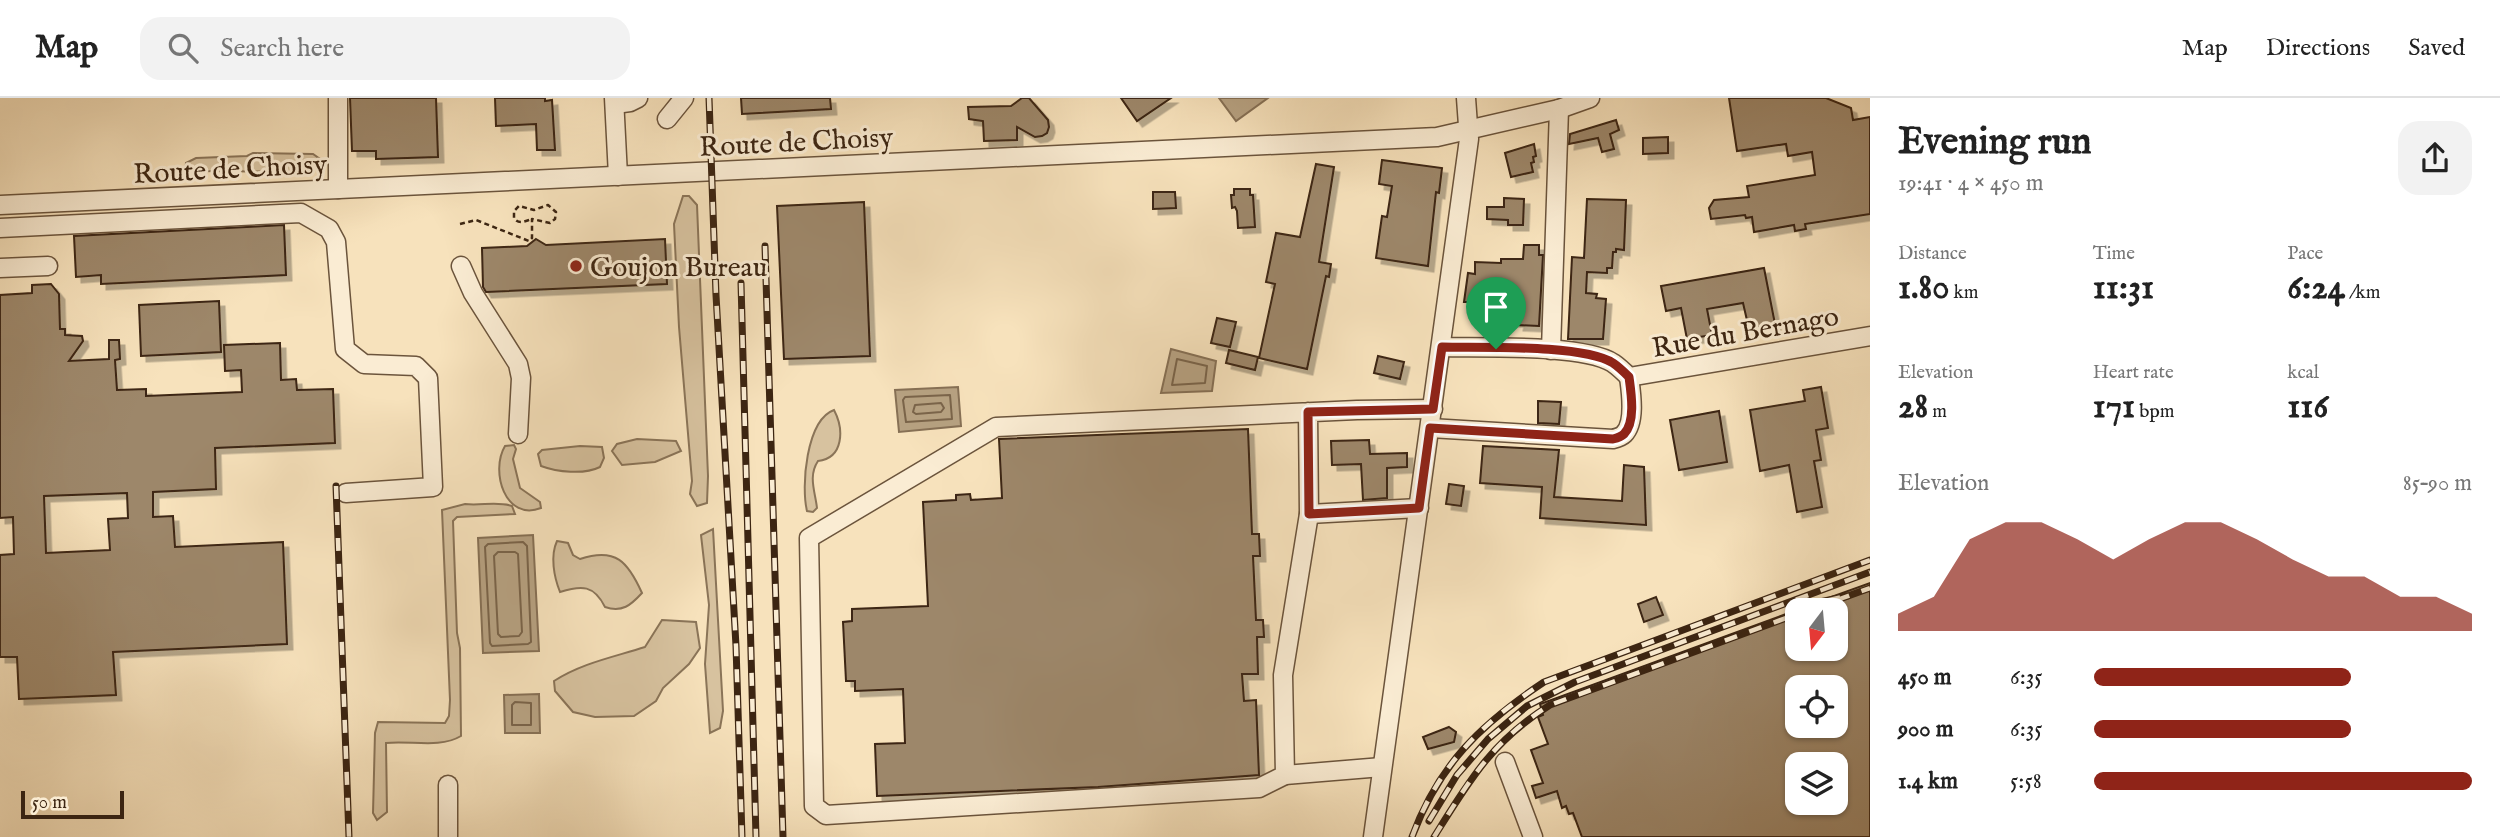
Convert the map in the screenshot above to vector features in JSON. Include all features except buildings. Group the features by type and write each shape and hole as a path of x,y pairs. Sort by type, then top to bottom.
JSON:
{"street":[{"path":"338,98 338,189"},
{"path":"618,176 615,101 638,98"},
{"path":"667,119 684,98"},
{"path":"1373,837 1469,139 1466,98"},
{"name":"Route de Choisy","path":"0,205 1432,137 1468,131 1590,98"},
{"path":"1551,350 1559,108"},
{"path":"0,228 301,213 329,229 336,242 345,349 364,364 416,366 428,377 433,487 346,492"},
{"path":"0,268 48,266"},
{"path":"461,266 474,293 517,364 521,378 518,434"},
{"name":"Rue du Bernago","path":"1629,377 1870,336"},
{"name":"Rue du Bernago","path":"1430,428 1613,439 1625,434 1630,422 1632,398 1629,377 1612,362 1588,354 1551,350 1442,347"},
{"path":"1382,767 1285,775 1259,788 826,815 814,806 809,538 996,427 1308,412 1433,409"},
{"path":"1285,775 1283,675 1309,514 1308,412"},
{"path":"1309,514 1419,508"},
{"path":"1505,762 1533,837"},
{"path":"448,785 448,837"}],"path":[{"path":"548,205 556,212 555,219 550,223 532,219 518,222 514,218 514,211 519,206 534,210 548,205"},
{"path":"460,224 477,220 529,241 533,238 532,219"}],"shaded area":[{"path":"253,153 313,154 320,159 318,168 307,172 185,171 186,163 196,158 247,156"},
{"path":"683,196 689,196 697,205 708,476 707,503 697,506 690,494 692,481 679,327 674,224"},
{"path":"834,410 840,442 833,454 818,461 815,467 813,484 817,508 813,512 807,511 806,471 812,440 825,416"},
{"path":"637,439 676,441 681,451 655,462 622,465 612,451 617,444"},
{"path":"514,445 516,449 513,459 520,488 540,502 541,508 518,508 504,492 499,468 501,456 505,446"},
{"path":"602,447 604,458 600,467 571,472 541,466 538,454 542,450"},
{"path":"465,504 512,506 515,514 457,517 453,521 457,633 460,648 461,736 434,743 386,743 387,812 377,820 373,813 375,733 378,722 445,723 449,716 442,510"},
{"path":"713,529 723,711 720,728 710,733 705,664 709,605 701,535"},
{"path":"557,541 568,543 573,555 580,559 603,555 619,560 626,565 642,593 630,604 611,609 605,607 596,594 587,589 575,588 560,592 554,566"},
{"path":"662,620 696,622 700,648 689,664 663,688 656,701 634,716 595,717 573,712 555,691 554,681 565,675 598,661 645,647"}],"water":[{"path":"1219,98 1268,98 1236,121"},
{"path":"1171,349 1216,361 1212,391 1161,393"},
{"path":"958,387 961,426 899,432 895,390"},
{"path":"533,535 539,651 483,653 478,538"},
{"path":"539,694 540,733 505,733 504,695"}],"railway":[{"path":"709,98 716,295 736,646 742,837"},
{"path":"765,246 783,837"},
{"path":"741,283 756,837"},
{"path":"336,486 349,837"},
{"path":"1412,837 1435,788 1465,748 1501,714 1544,682 1870,560"},
{"path":"1429,821 1457,775 1488,739 1527,706 1575,682 1870,572"},
{"path":"1842,598 1870,588"},
{"path":"1838,598 1847,596"},
{"path":"1434,837 1471,780 1497,748 1512,733 1550,705 1785,618"}],"place":[{"name":"Goujon Bureau","path":"576,266"}],"route":[{"path":"1442,347 1496,349 1588,354 1612,362 1629,377 1632,398 1630,422 1625,434 1613,439 1430,428 1419,508 1309,514 1308,412 1433,409 1442,347"}]}
